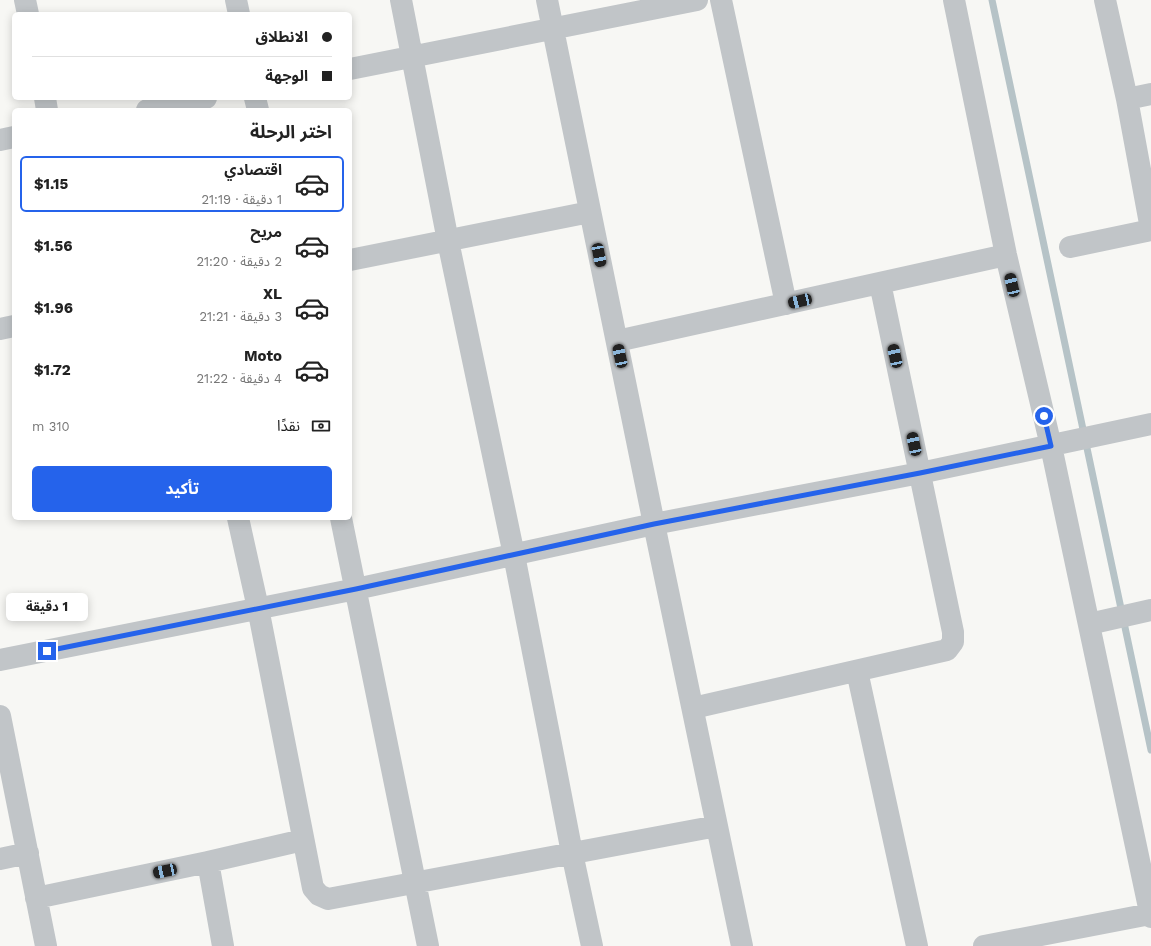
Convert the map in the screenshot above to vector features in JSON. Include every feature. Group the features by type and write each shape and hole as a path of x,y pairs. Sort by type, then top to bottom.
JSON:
{"street":[{"path":"25,0 28,12"},
{"path":"236,0 239,12"},
{"path":"401,0 448,241 514,555 572,853 592,946"},
{"path":"548,0 616,341 742,946"},
{"path":"352,69 553,29 619,8 697,0"},
{"path":"721,0 786,304"},
{"path":"954,0 1006,255 1051,446 1151,916 984,946"},
{"path":"1070,247 1151,229 1127,99 1105,0"},
{"path":"1127,99 1151,94"},
{"path":"157,108 196,100"},
{"path":"0,140 12,137"},
{"path":"352,260 590,212"},
{"path":"616,341 1006,255"},
{"path":"693,708 948,650 953,642 953,632 880,283"},
{"path":"0,329 12,326"},
{"path":"0,660 356,589 654,524 920,473 1151,424"},
{"path":"238,520 258,608 313,888 319,895 328,899 717,826"},
{"path":"341,520 428,946"},
{"path":"1089,624 1151,610"},
{"path":"857,671 917,946"},
{"path":"0,716 46,946"},
{"path":"36,898 208,862 303,840"},
{"path":"0,859 28,853"},
{"path":"208,862 223,946"}],"waterway":[{"path":"992,0 1151,750"}],"route":[{"path":"47,651 356,589 654,524 920,473 1051,446 1044,416"}]}
